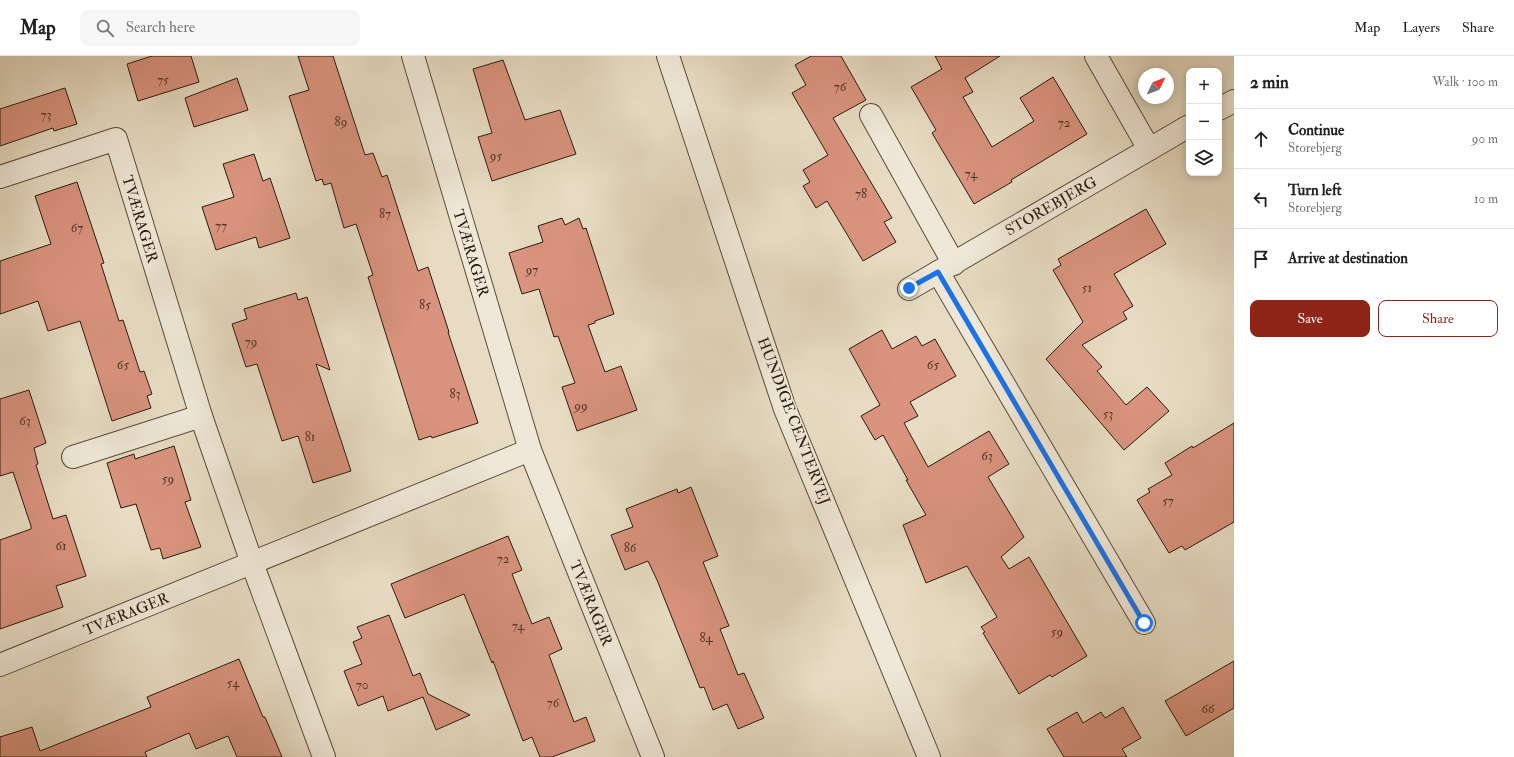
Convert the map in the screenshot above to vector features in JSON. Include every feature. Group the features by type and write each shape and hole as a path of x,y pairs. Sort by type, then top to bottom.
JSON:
{"street":[{"name":"TVÆRAGER","path":"413,56 530,450 653,757"},
{"name":"HUNDIGE CENTERVEJ","path":"668,56 785,408 929,757"},
{"path":"1096,56 1149,149"},
{"path":"1222,107 1234,101"},
{"path":"871,115 946,268 1144,623"},
{"name":"STOREBJERG","path":"909,288 946,268 1186,128"},
{"name":"TVÆRAGER","path":"0,177 116,139 201,416 252,563 324,757"},
{"path":"73,457 201,416"},
{"name":"TVÆRAGER","path":"0,665 530,450"}],"building":[{"path":"152,56 191,56 199,82 138,101 127,64"},
{"path":"298,56 333,56 365,155 373,153 382,177 387,175 418,271 428,267 478,423 432,438 431,436 419,440 368,277 373,275 356,224 344,228 331,183 324,185 322,179 316,181 289,96 309,90"},
{"path":"811,56 841,56 866,100 833,118 892,218 884,222 896,242 863,261 827,201 816,208 803,186 810,182 803,170 828,155 792,93 806,85 795,65"},
{"path":"935,56 1000,56 965,78 973,92 963,97 992,147 1034,121 1020,98 1053,77 1087,134 1011,180 1012,182 974,204 932,133 936,130 911,87 942,69"},
{"path":"503,60 525,120 560,110 576,154 492,181 478,137 492,133 473,69"},
{"path":"237,78 248,110 194,127 185,98"},
{"path":"65,88 77,124 54,131 53,128 0,146 0,109"},
{"path":"254,154 263,181 270,178 290,238 259,248 256,237 216,250 202,207 234,197 223,164"},
{"path":"77,182 104,263 101,264 119,321 123,320 140,372 144,371 152,394 147,396 151,408 112,421 80,321 48,331 38,301 0,314 0,261 51,244 35,196"},
{"path":"1146,209 1166,244 1114,274 1133,306 1123,312 1127,319 1082,345 1102,367 1097,371 1126,405 1147,387 1169,411 1124,450 1046,359 1083,322 1053,270 1061,265 1058,259"},
{"path":"562,218 565,225 579,218 583,229 586,228 614,314 588,325 605,372 621,366 637,410 577,431 562,387 575,383 558,336 554,337 539,289 522,294 509,253 543,242 538,226"},
{"path":"296,293 298,300 307,297 330,370 316,364 351,471 313,483 298,436 282,441 257,364 246,367 232,324 247,319 244,309"},
{"path":"882,330 892,349 916,336 922,346 935,339 956,376 910,402 918,416 904,423 928,467 989,431 1009,464 988,477 1024,537 1001,557 1009,569 1029,557 1087,656 1052,677 1050,675 1019,694 983,633 985,632 981,627 997,617 967,566 926,583 903,525 926,515 883,435 875,440 861,416 880,405 849,349"},
{"path":"29,390 46,443 34,448 38,464 36,465 53,519 66,515 86,576 56,586 63,607 0,629 0,540 31,529 31,526 13,472 0,476 0,399"},
{"path":"1234,423 1234,522 1185,550 1182,546 1169,553 1137,500 1150,492 1148,489 1172,475 1165,463"},
{"path":"174,446 191,500 185,502 201,547 163,559 160,548 151,550 136,504 121,508 107,463 134,454 135,459"},
{"path":"691,487 718,556 703,562 729,626 720,629 738,675 744,673 764,718 738,729 727,704 713,710 704,687 700,688 648,561 625,570 611,535 633,527 626,509 677,489 678,493"},
{"path":"508,536 522,570 512,574 532,624 549,617 562,649 549,655 574,722 586,717 595,741 552,757 540,757 532,737 523,741 493,661 492,663 464,594 405,618 391,584"},
{"path":"389,615 413,676 420,673 428,694 470,715 436,730 423,697 388,711 383,696 358,706 344,671 362,664 353,642 362,638 357,627"},
{"path":"239,659 263,717 265,717 282,757 237,757 228,736 196,749 189,733 145,752 147,757 0,757 0,737 32,727 40,751 151,707 147,697"},
{"path":"1234,661 1234,708 1186,736 1165,701"},
{"path":"1123,707 1141,738 1122,749 1127,757 1064,757 1047,729 1077,712 1083,723 1101,712 1105,718"}],"route":[{"path":"909,288 938,272 1144,623"}]}
